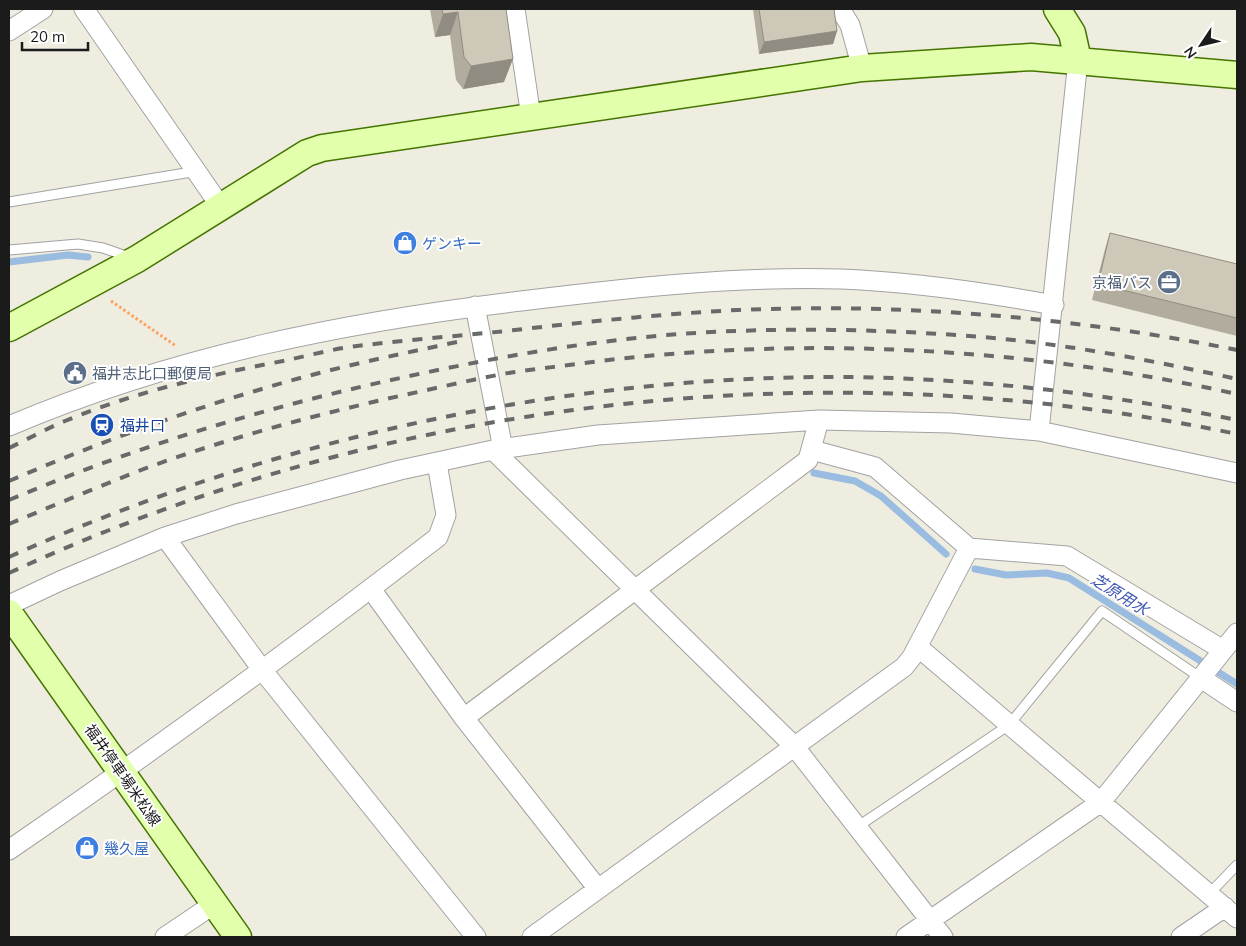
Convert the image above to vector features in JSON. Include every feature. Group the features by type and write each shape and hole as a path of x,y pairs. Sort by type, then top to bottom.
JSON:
{"street":[{"path":"9,31 43,9"},
{"path":"84,9 198,171 221,207"},
{"path":"515,9 531,117"},
{"path":"840,9 850,25 862,68"},
{"path":"1039,431 1054,305 1078,60 1072,33 1058,9"},
{"path":"9,328 137,259 315,150 862,68 1031,57 1237,75"},
{"path":"9,426 100,390 197,360 340,327 475,306 660,285 809,279 910,284 982,292 1054,305"},
{"path":"475,306 498,450 633,589 794,746 943,937"},
{"path":"464,718 633,589 808,460 819,420"},
{"path":"9,605 60,581 165,537 236,514 354,481 498,450 598,435 819,420 951,423 1039,431 1237,473"},
{"path":"812,450 875,467 969,548 1067,556 1223,650"},
{"path":"9,850 122,773 263,671 438,537 446,515 437,463"},
{"path":"165,537 263,671 476,937"},
{"path":"532,937 904,667 918,647 969,548"},
{"path":"371,589 464,718 598,889"},
{"name":"福井停車場米松線","path":"9,613 238,937"},
{"path":"906,937 1101,802 1237,632"},
{"path":"918,647 1231,912 1181,937"},
{"path":"1201,678 1237,702"},
{"path":"165,937 214,904"}],"lane":[{"path":"9,202 198,171"},
{"path":"9,250 78,244 103,248 137,259"},
{"path":"857,827 1009,724 1102,611 1201,678"},
{"path":"1209,894 1237,865"}],"path":[{"path":"82,289 102,296 125,309 197,360"}],"building":[{"path":"442,9 506,9 513,59 471,66 464,57 458,12 443,14"},
{"path":"759,9 834,9 837,31 764,42"},
{"path":"1110,233 1237,264 1237,318 1098,284"}],"waterway":[{"path":"9,262 68,255 88,257"},
{"name":"芝原用水","path":"814,473 855,481 881,496 946,554"},
{"name":"芝原用水","path":"975,569 1006,575 1047,573 1069,578 1237,684"}],"railway":[{"path":"9,448 65,421 118,401 200,378 329,351 357,346 593,321 680,314 801,308 926,311 989,315 1113,329 1237,350"},
{"path":"9,500 62,478 169,440 276,408 331,394 502,358 590,343 680,334 754,330 945,334 1014,340 1079,349 1237,379"},
{"path":"9,481 139,429 238,396 295,379 457,342"},
{"path":"9,524 149,467 307,418 478,379 523,371 666,354 748,349 912,350 994,356 1075,365 1237,394"},
{"path":"9,557 105,517 203,482 302,451 404,426 506,405 609,390 713,381 817,377 923,379 1081,394 1133,401 1237,420"},
{"path":"9,573 154,513 304,465 457,429 612,405 768,394 925,395 1082,408 1237,434"}],"place":[{"name":"ゲンキー","path":"405,243"},
{"name":"京福バス","path":"1169,282"},
{"name":"福井志比口郵便局","path":"75,373"},
{"name":"福井口","path":"102,425"},
{"name":"幾久屋","path":"87,848"}]}
